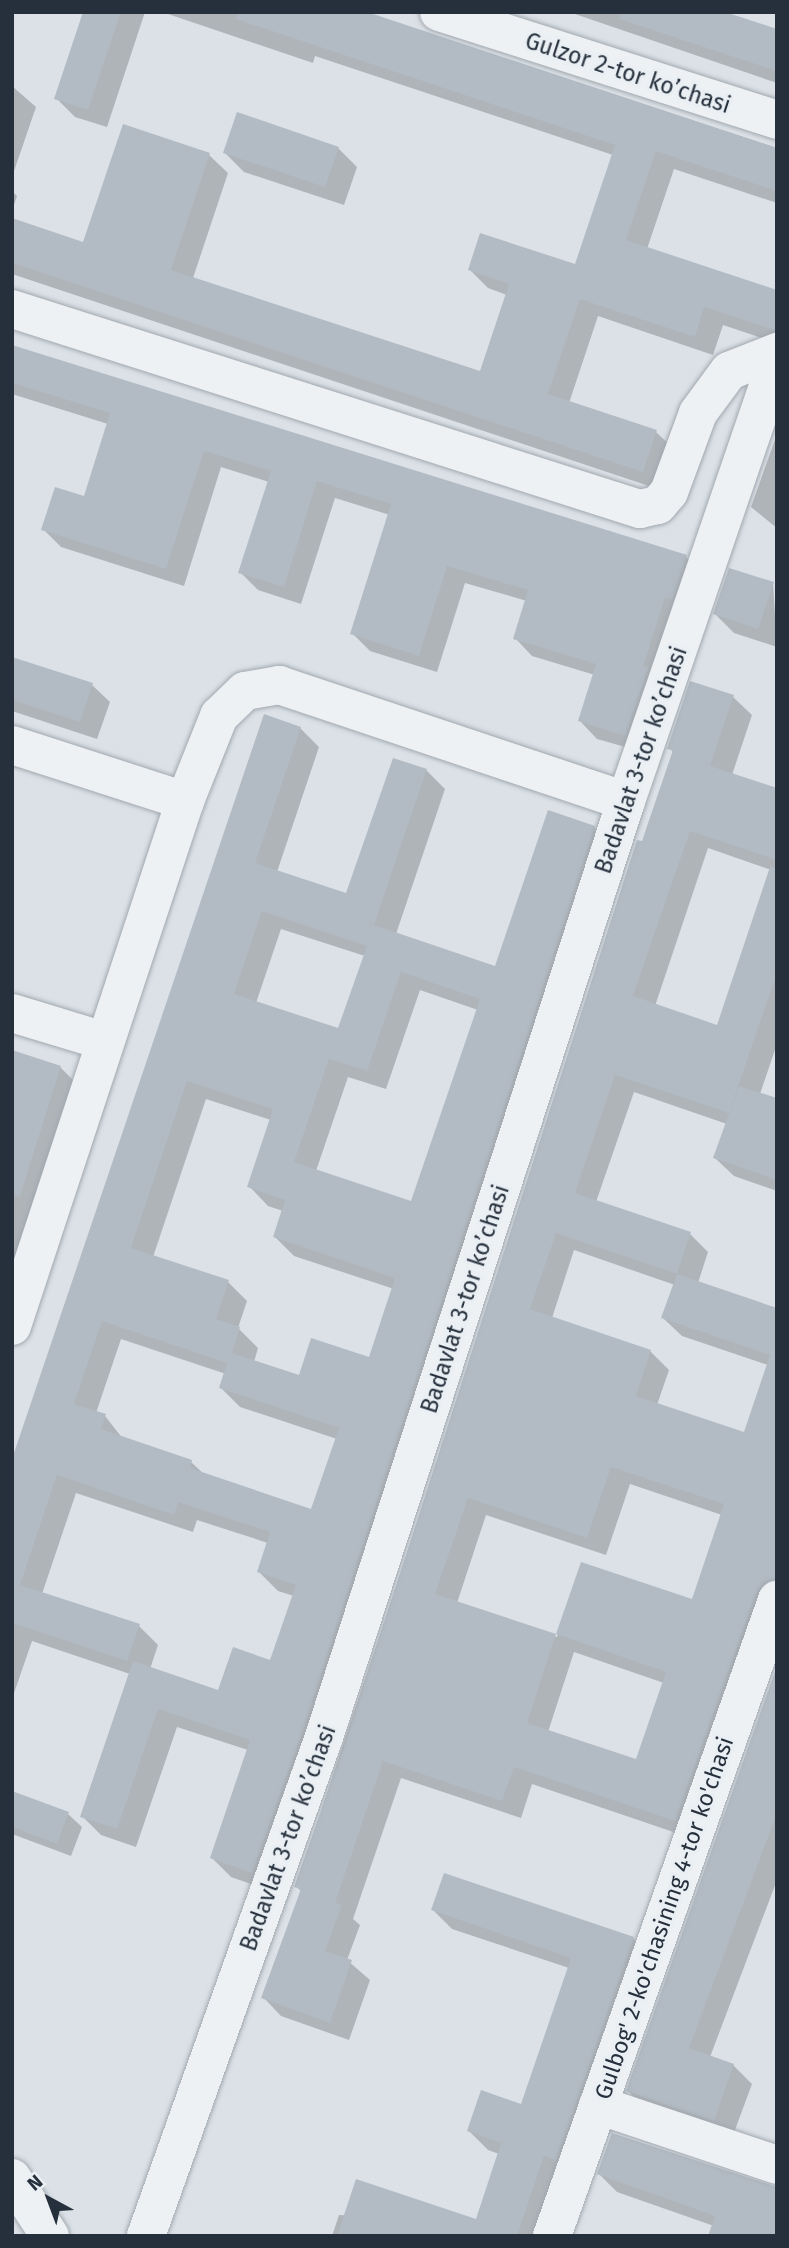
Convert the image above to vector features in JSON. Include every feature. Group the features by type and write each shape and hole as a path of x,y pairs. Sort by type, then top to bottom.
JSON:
{"street":[{"name":"Gulzor 2-tor koʼchasi","path":"439,12 777,120"},
{"path":"12,309 640,509 658,505 669,492 698,413 729,371 777,352"},
{"name":"Badavlat 3-tor koʼchasi","path":"146,2236 324,1737 626,802 777,360"},
{"path":"12,1326 185,801 219,716 245,691 279,685 626,802"},
{"path":"12,745 185,801"},
{"path":"12,1013 104,1041"},
{"name":"Gulbog' 2-ko'chasining 4-tor ko'chasi","path":"552,2236 777,1600"},
{"path":"598,2105 777,2165"},
{"path":"12,2178 50,2236"}],"building":[{"path":"83,12 121,12 88,110 54,99"},
{"path":"238,12 367,12 777,148 777,191 656,151 626,240 777,290 777,331 704,307 695,337 580,299 548,394 657,430 643,472 12,263 12,218 83,242 123,124 210,153 171,270 480,371 509,284 468,270 480,233 575,264 615,145 236,19"},
{"path":"620,12 725,12 777,29 777,71 619,19"},
{"path":"237,112 339,147 325,187 223,153"},
{"path":"12,345 687,555 672,600 665,598 643,666 649,667 625,736 578,721 596,664 513,639 528,590 447,566 419,656 350,634 391,504 317,481 284,587 238,573 271,471 204,451 166,569 41,530 55,487 84,496 110,413 12,383"},
{"path":"729,568 774,582 758,629 713,614"},
{"path":"12,657 93,683 80,722 12,700"},
{"path":"690,681 734,695 710,766 777,788 777,860 690,831 633,996 717,1025 770,867 777,868 777,973 729,1113 615,1075 575,1193 691,1232 677,1274 777,1308 777,1579 763,1583 756,1593 675,1821 514,1767 502,1801 383,1761 335,1903 342,1905 325,1951 352,1960 330,2023 261,1998 301,1889 294,1887 345,1744 637,840 642,841 673,750 667,749","holes":["556,1233 677,1274 661,1318 770,1355 744,1432 636,1396 651,1350 530,1309","611,1467 724,1504 692,1599 581,1562 556,1634 435,1594 468,1498 587,1538","556,1634 666,1672 636,1759 527,1723"]},
{"path":"264,714 301,727 255,863 346,893 393,758 427,769 374,925 495,966 548,810 595,826 303,1730 252,1873 210,1858 250,1740 158,1709 117,1829 80,1817 133,1661 218,1690 233,1647 270,1660 296,1585 257,1572 270,1532 178,1502 174,1515 57,1475 20,1585 140,1624 127,1661 12,1623 12,1459","holes":["262,911 367,946 338,1028 234,994","401,972 480,999 411,1201 294,1162 329,1059 367,1071","187,1081 273,1109 247,1187 285,1200 273,1237 395,1278 369,1357 311,1338 299,1375 232,1353 240,1327 216,1319 229,1280 131,1248","102,1321 227,1363 219,1388 339,1428 311,1509 190,1468 192,1460 101,1429 106,1414 74,1404"]},
{"path":"12,1050 61,1066 20,1196 12,1195"},
{"path":"739,1086 777,1098 777,1180 713,1158"},
{"path":"777,1666 777,1813 689,2048 734,2064 714,2121 626,2091"},
{"path":"12,1791 69,1812 57,1844 12,1827"},
{"path":"444,1873 634,1937 556,2160 544,2156 517,2236 337,2236 356,2179 476,2219 501,2143 467,2131 481,2090 521,2104 571,1958 431,1910"},
{"path":"612,2133 777,2187 777,2236 708,2236 715,2216 597,2174"}]}
